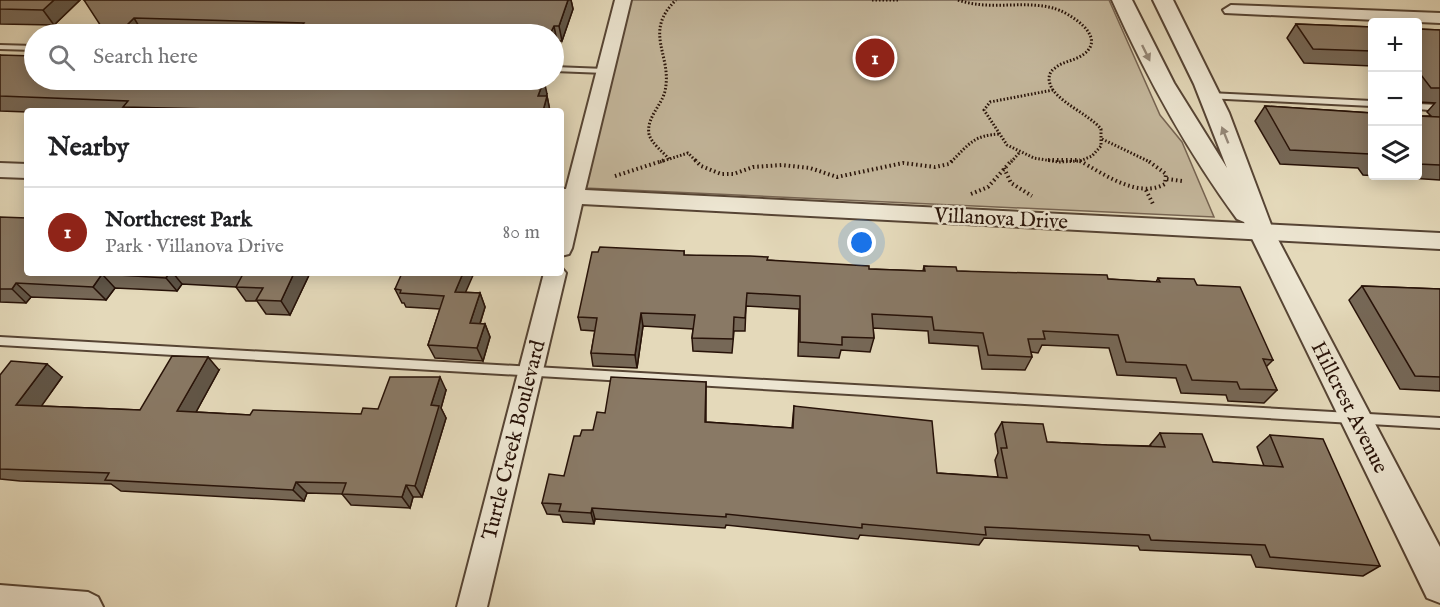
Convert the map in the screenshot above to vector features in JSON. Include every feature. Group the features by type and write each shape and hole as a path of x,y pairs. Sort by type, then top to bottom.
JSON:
{"street":[{"path":"564,222 567,197 605,71 623,0"},
{"name":"Hillcrest Avenue","path":"1122,0 1148,58 1225,185 1260,230"},
{"name":"Hillcrest Avenue","path":"1163,0 1195,58 1247,189 1260,230 1440,585"},
{"path":"1231,10 1440,18"},
{"path":"0,170 24,171"},
{"name":"Villanova Drive","path":"567,197 1260,230 1440,241"},
{"name":"Turtle Creek Boulevard","path":"472,607 554,276"},
{"path":"0,600 88,607"}],"lane":[{"path":"0,47 24,48"},
{"path":"564,69 605,71"},
{"path":"1209,96 1368,104"},
{"path":"1422,107 1440,108"},
{"path":"0,341 1440,423"}],"path":[{"path":"669,159 650,137 649,126 667,88 657,44 664,14 676,0"},
{"path":"872,0 900,0"},
{"path":"958,0 984,7 1029,4 1048,7 1079,21 1088,31 1091,41 1088,51 1078,59 1054,68 1049,74 1053,90 1095,120 1101,129 1102,139 1096,152 1080,161"},
{"path":"1053,90 990,102 984,110 1006,144 1020,152 1053,161 1080,161 1130,185 1146,190 1161,188 1167,179"},
{"path":"567,197 594,182 688,153 701,166 721,174 733,174 753,167 782,165 810,168 837,177 903,164 935,167 949,164 974,139 982,135 1001,134"},
{"path":"1102,139 1155,164 1166,174 1167,179"},
{"path":"966,195 988,187 1020,152"},
{"path":"1004,168 1011,183 1035,197"},
{"path":"1167,179 1182,181"},
{"path":"1146,190 1153,204"}],"shaded area":[{"path":"631,0 1109,0 1160,115 1182,142 1214,217 585,188"}],"building":[{"path":"0,0 54,0 43,10 0,9"},
{"path":"84,0 568,0 560,24 303,24 134,18 128,24 100,24"},
{"path":"1296,24 1368,27 1368,51 1313,49"},
{"path":"1422,29 1440,30 1440,88 1431,88 1422,76"},
{"path":"0,55 24,56 24,90 540,90 538,96 547,96 544,108 168,108 123,107 128,101 0,96"},
{"path":"1265,106 1368,113 1368,154 1290,150"},
{"path":"1422,116 1440,117 1440,165 1422,164"},
{"path":"0,217 24,218 24,276 101,276 93,287 16,283 12,289 0,289"},
{"path":"600,247 684,251 684,255 768,257 767,260 869,266 869,269 925,271 924,266 956,267 957,271 1107,275 1108,279 1160,282 1158,278 1194,279 1197,285 1240,287 1273,360 1263,359 1277,390 1240,389 1237,382 1192,380 1186,365 1126,362 1118,335 1043,331 1045,339 1028,339 1032,357 988,355 983,333 934,330 932,317 872,314 874,338 842,337 842,345 800,342 800,296 747,293 745,318 734,317 733,339 692,338 695,315 641,313 635,355 591,353 597,318 578,317 592,252 598,252"},
{"path":"134,276 167,276 166,278"},
{"path":"242,276 293,276 281,301 256,300 263,288 236,287"},
{"path":"401,276 462,276 455,292 480,293 470,323 485,324 477,348 428,345 444,296 400,293 401,290 395,289"},
{"path":"1362,286 1440,289 1440,377 1415,376"},
{"path":"172,356 208,357 177,411 250,415 253,410 361,414 363,408 378,409 390,377 440,377 431,405 439,406 415,486 406,485 402,497 342,494 346,483 296,482 293,490 105,480 109,473 0,469 0,375 11,361 47,364 16,405 140,410"},
{"path":"611,377 706,382 705,422 793,428 794,406 932,421 937,473 1007,478 1001,448 1007,448 1002,422 1043,424 1047,442 1165,447 1160,433 1202,434 1213,462 1283,467 1270,435 1323,439 1380,566 1270,557 1265,545 1151,540 1149,535 985,527 986,535 862,524 862,528 726,514 726,517 592,508 591,513 559,511 561,504 542,503 549,474 564,476 574,436 580,436 582,430 593,430 597,412 605,413"}],"place":[{"name":"Northcrest Park","path":"875,58"}]}
